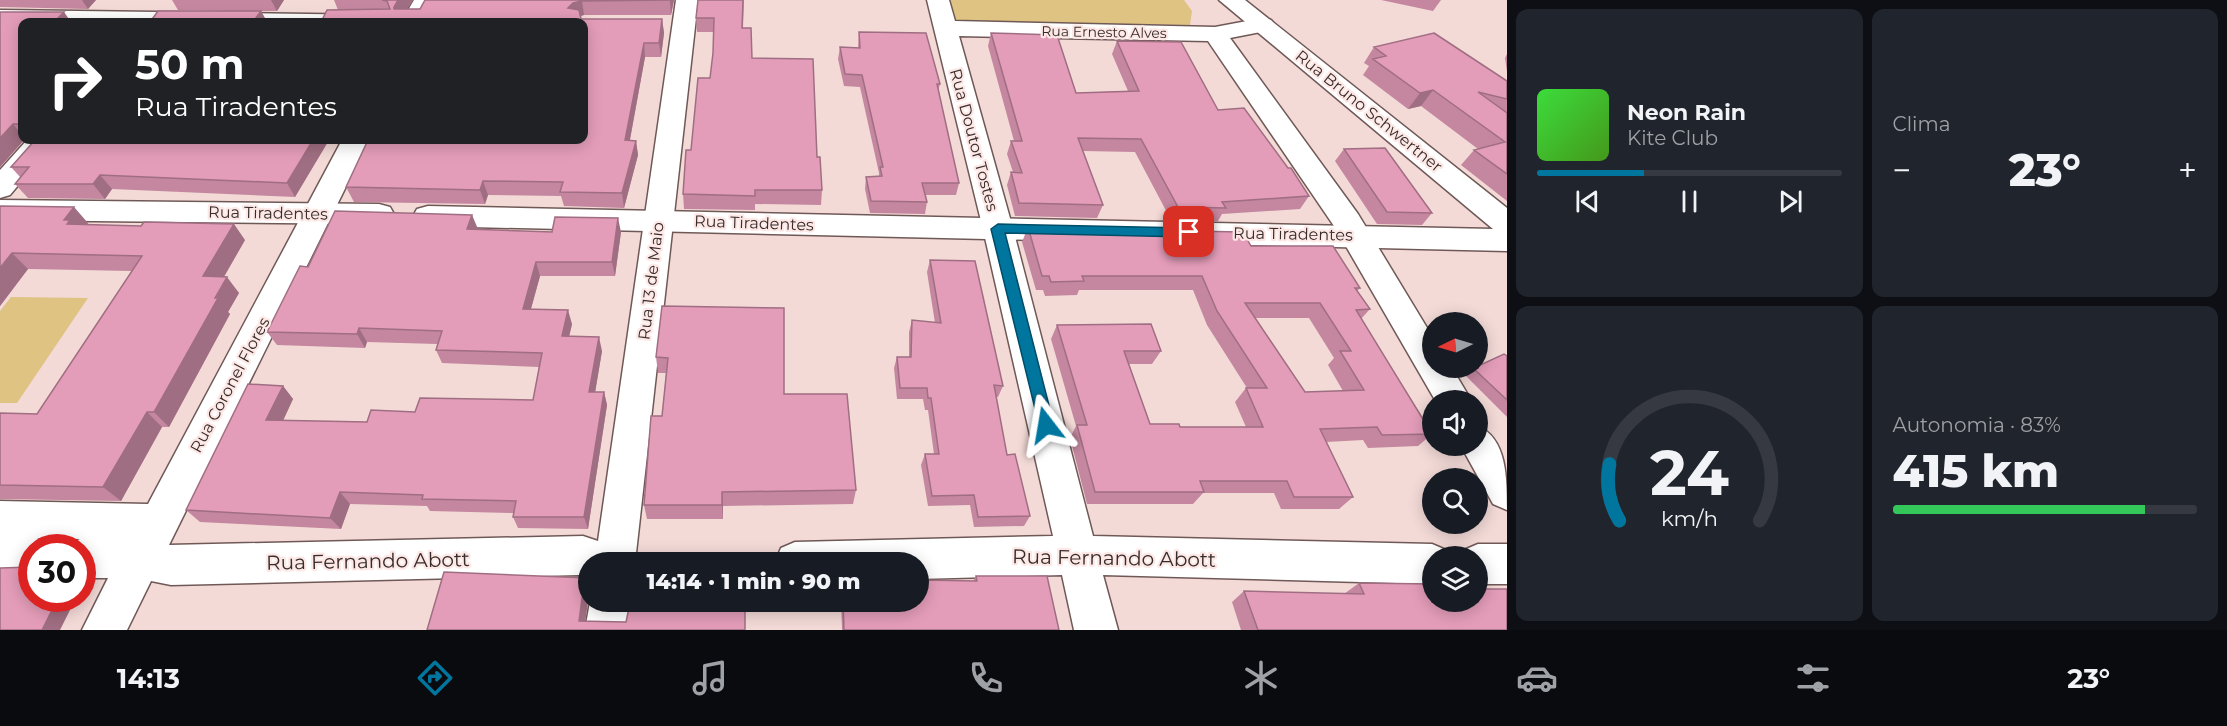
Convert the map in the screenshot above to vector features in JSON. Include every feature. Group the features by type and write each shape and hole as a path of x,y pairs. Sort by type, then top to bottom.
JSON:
{"street":[{"path":"147,18 163,0"},
{"path":"414,18 425,0"},
{"name":"Rua Bruno Schwertner","path":"1230,0 1507,225"},
{"name":"Rua Ernesto Alves","path":"941,14 1215,34 1263,25"},
{"name":"Rua Doutor Tostes","path":"941,14 998,229 1096,630"},
{"name":"Rua 13 de Maio","path":"616,552 658,221 677,16"},
{"path":"0,17 48,18"},
{"path":"1215,34 1356,235 1422,347"},
{"path":"0,188 38,144"},
{"name":"Rua Coronel Flores","path":"104,630 157,523 320,213 353,144"},
{"name":"Rua Tiradentes","path":"0,210 320,213 1507,240"},
{"path":"1486,456 1507,492"},
{"path":"0,519 157,523"},
{"path":"0,555 18,556"},
{"name":"Rua Fernando Abott","path":"96,558 139,559 171,565 578,555"},
{"name":"Rua Fernando Abott","path":"929,559 1078,555 1422,564"},
{"path":"1488,564 1507,564"},
{"path":"607,630 610,612"}],"shaded area":[{"path":"948,0 1184,0 1192,11 1190,25 954,22"},
{"path":"11,297 88,298 17,403 0,403 0,311"}],"building":[{"path":"382,0 398,0 394,9 420,9 425,0 670,0 573,3 568,8 579,10 581,18 323,18 327,10 390,9 387,1"},
{"path":"698,0 743,0 742,28 751,28 752,58 813,59 817,157 820,157 822,190 755,190 755,196 683,194 686,150 691,150 698,78 710,78 713,53 714,18 696,18"},
{"path":"158,11 261,11 256,18 153,18"},
{"path":"0,12 64,12 58,18 18,18 18,124 13,124 0,138"},
{"path":"588,19 662,19 659,43 644,43 625,140 636,141 622,193 560,192 563,182 483,181 480,190 346,187 366,144 588,144"},
{"path":"859,32 926,33 940,84 937,84 959,183 922,183 927,202 871,201 866,177 882,176 880,167 883,167 862,75 845,74 840,47 860,48"},
{"path":"991,33 1057,35 1076,93 1139,91 1117,41 1181,42 1218,110 1244,108 1288,168 1291,168 1309,196 1222,202 1226,208 1178,207 1141,139 1078,138 1103,205 1019,203 1011,172 1022,173 1011,141 1022,141"},
{"path":"1434,33 1507,81 1507,99 1478,92 1507,113 1507,174 1474,150 1505,142 1433,90 1420,93 1373,59 1386,56 1374,47"},
{"path":"31,144 311,144 287,183 100,175 93,184 15,184 29,167 11,167"},
{"path":"1385,148 1432,213 1387,212 1344,149"},
{"path":"0,206 74,207 64,220 70,220 67,224 141,226 144,222 234,224 203,276 227,277 215,298 218,298 154,412 147,412 103,487 0,485 0,413 37,414 142,256 12,253 0,268"},
{"path":"335,211 472,215 467,229 552,232 555,217 618,218 612,262 536,262 523,309 568,310 562,336 599,337 589,392 604,392 584,517 513,517 516,501 422,499 423,495 340,492 330,518 186,510 248,384 283,386 266,420 367,422 371,410 415,412 420,398 533,400 542,353 436,350 442,331 359,328 357,334 267,332 300,266 308,267"},
{"path":"1028,227 1113,229 1115,234 1186,231 1243,232 1251,246 1333,246 1360,288 1355,288 1370,309 1356,310 1422,418 1422,434 1382,435 1377,427 1320,429 1353,497 1294,497 1287,481 1200,481 1204,492 1095,492 1077,425 1087,425 1057,325 1151,324 1161,351 1124,351 1150,424 1179,424 1180,427 1263,427 1246,388 1267,388 1217,311 1202,276 1082,276 1084,281 1051,282 1049,276 1042,276","holes":["1245,303 1320,303 1351,351 1340,351 1364,390 1305,392"]},
{"path":"930,260 975,261 1003,386 994,385 1007,455 1015,454 1030,516 978,517 974,495 932,496 925,454 939,454 931,398 928,398 927,388 900,388 897,357 911,357 912,320 941,323"},
{"path":"662,306 784,308 784,394 847,394 856,490 722,492 722,505 644,505 651,416 662,416 668,358 656,357"},
{"path":"1504,354 1507,356 1507,400 1484,378 1488,378 1488,361"},
{"path":"18,567 18,612 51,612 42,630 0,630 0,568"},
{"path":"444,572 578,578 579,621 626,622 628,612 745,612 745,630 427,630"},
{"path":"976,576 1047,576 1059,630 844,630 843,612 929,612 929,580 977,581"},
{"path":"1359,583 1422,584 1422,612 1488,612 1488,589 1507,589 1507,630 1258,630 1244,591 1364,594"}],"route":[{"path":"1046,425 998,229 1189,232"}]}
